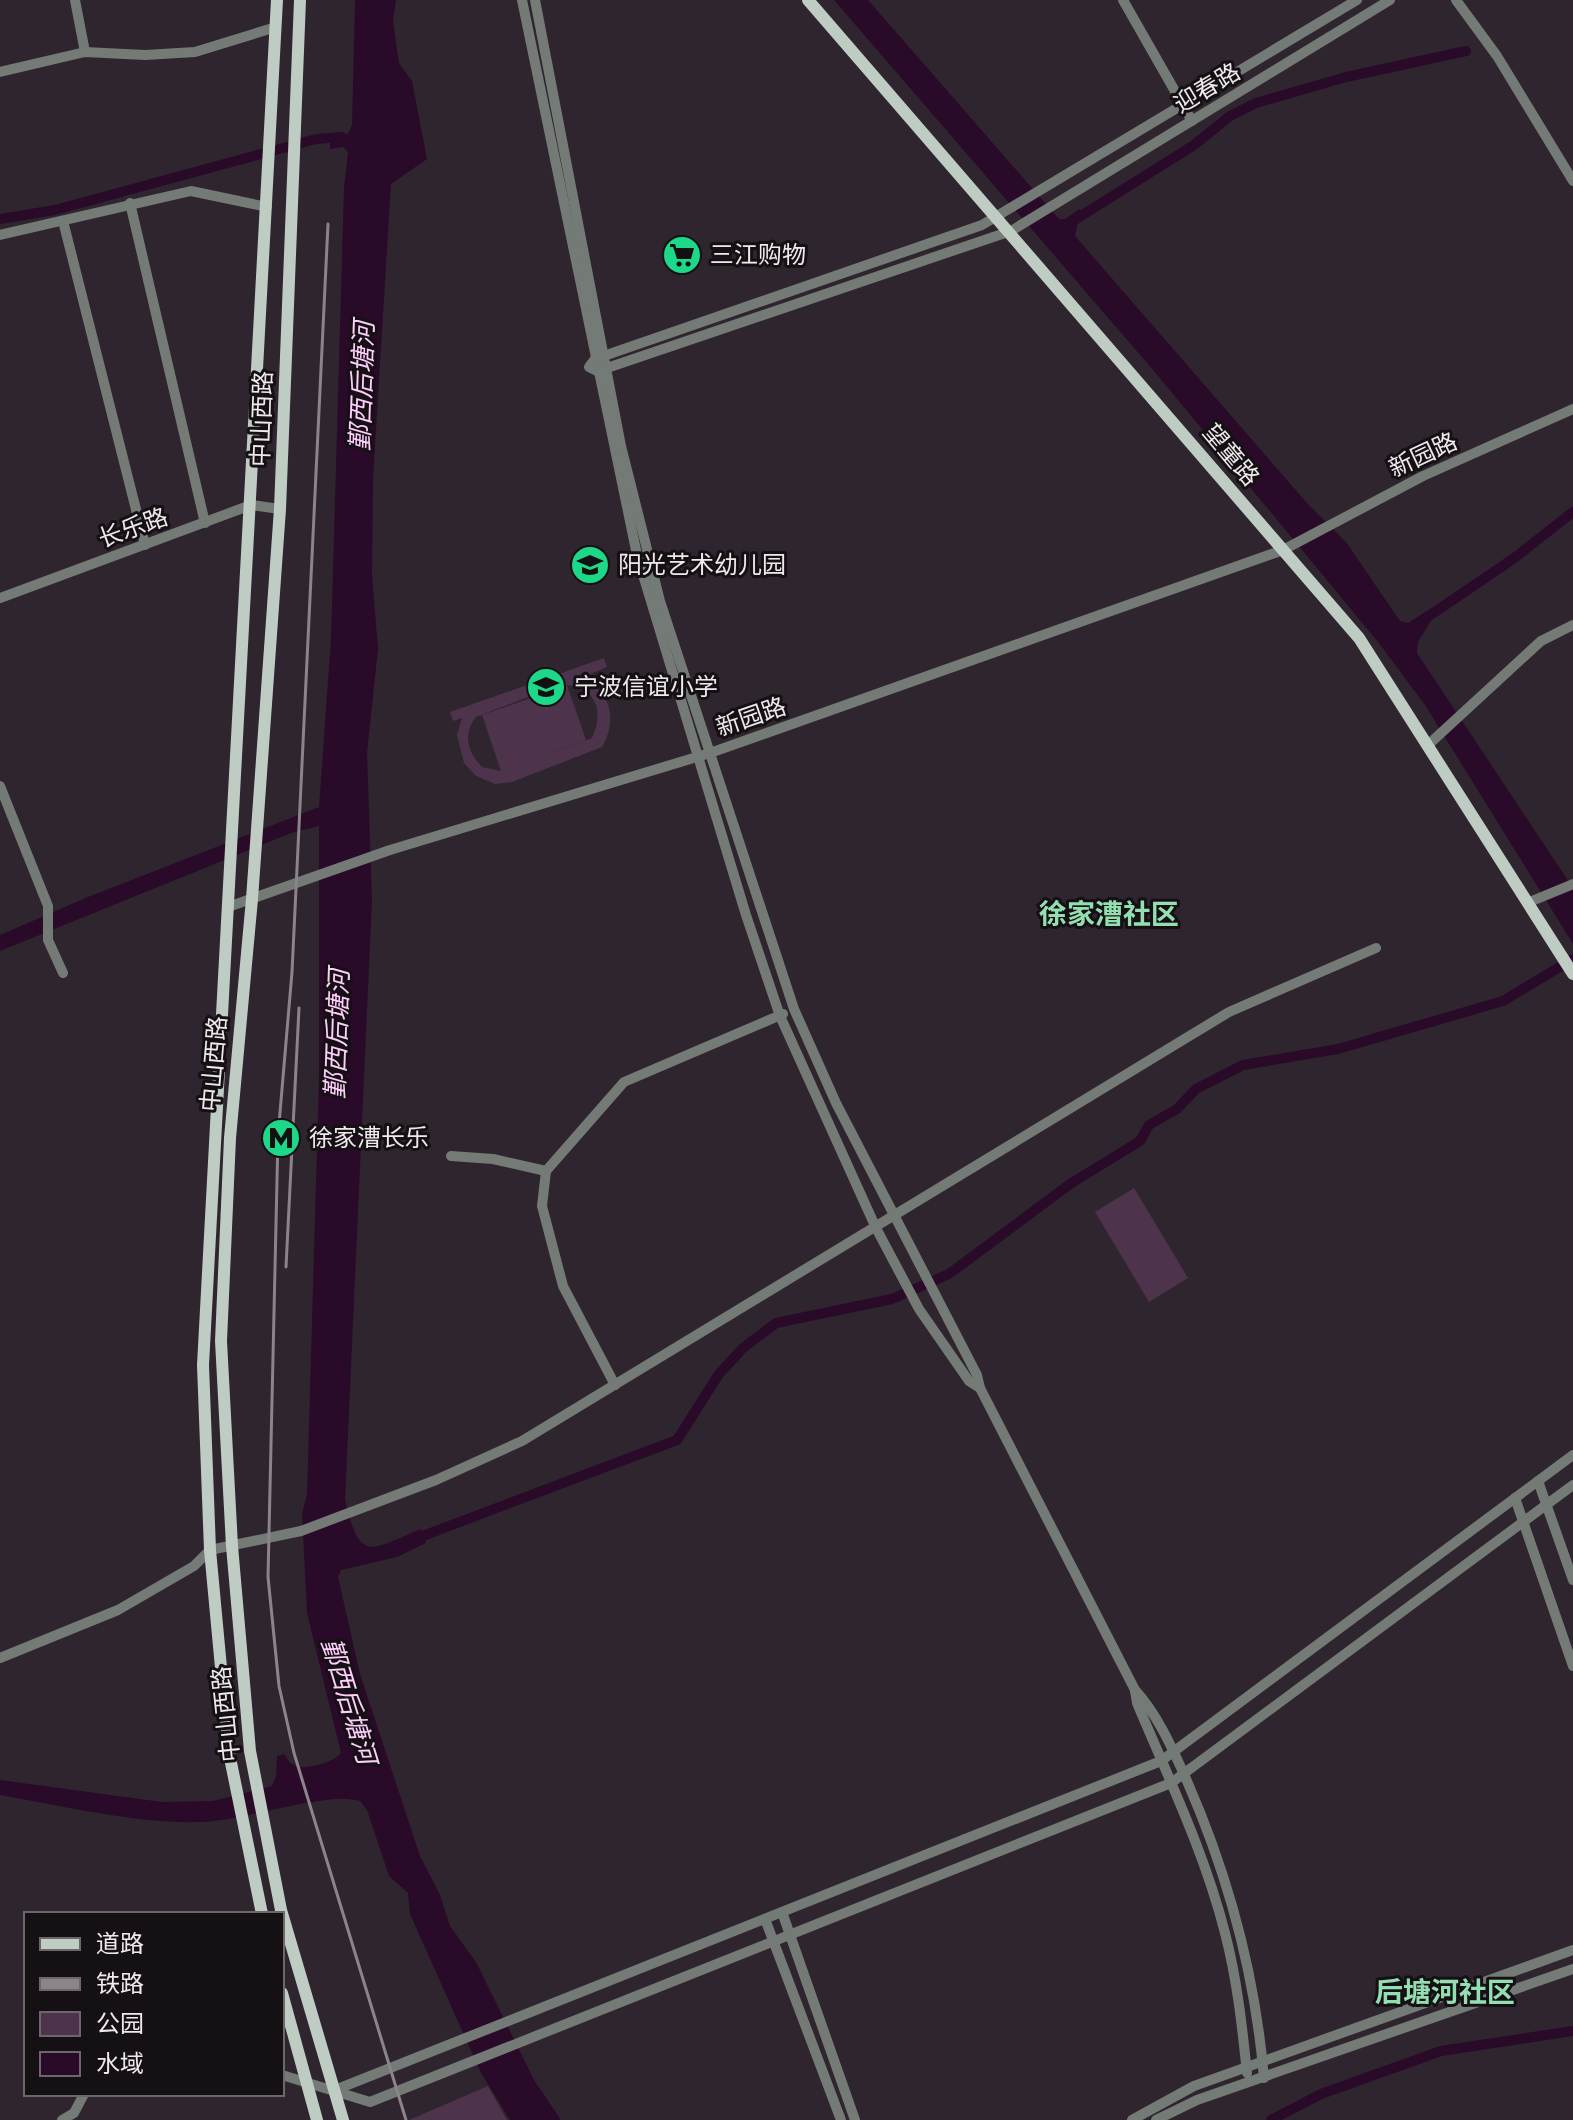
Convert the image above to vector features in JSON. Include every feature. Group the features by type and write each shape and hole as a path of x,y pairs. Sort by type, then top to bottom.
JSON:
{"main road":[{"name":"中山西路","path":"262,1912 229,1753 210,1550 203,1365 277,0"},
{"name":"中山西路","path":"282,1912 250,1751 232,1546 221,1341 230,1138 252,899 280,509 300,0"},
{"name":"望童路","path":"808,0 1288,548 1359,638 1573,974"},
{"name":"中山西路","path":"284,1920 343,2120"},
{"path":"284,2001 317,2120"}],"street":[{"path":"75,0 85,52"},
{"path":"522,0 600,363 646,551 794,1009 894,1218 977,1375 980,1388 1135,1690 1146,1702 1184,1775 1221,1867 1242,1935 1264,2078"},
{"path":"535,0 637,555 696,757 780,1016 900,1274 919,1309 969,1381 980,1388"},
{"path":"1123,0 1192,121"},
{"name":"迎春路","path":"600,363 982,225 1357,0"},
{"name":"迎春路","path":"600,363 1011,231 1390,0"},
{"path":"1456,0 1497,56 1573,181"},
{"path":"0,72 85,52 145,55 195,52 276,27"},
{"path":"0,235 191,191 267,207"},
{"path":"130,203 205,523"},
{"path":"63,221 145,545"},
{"name":"新园路","path":"228,907 390,850 710,753 1288,548 1325,525 1423,476 1573,409"},
{"name":"长乐路","path":"0,598 251,505 280,509"},
{"path":"1428,745 1541,641 1573,625"},
{"path":"0,786 48,906 48,940 63,973"},
{"path":"1527,903 1570,885"},
{"path":"0,1658 118,1610 194,1566 210,1550 301,1531 522,1441 1229,1012 1376,948"},
{"path":"615,1385 563,1286 542,1206 546,1171 624,1082 794,1009"},
{"path":"451,1156 546,1171"},
{"path":"335,2090 1161,1761 1573,1455"},
{"path":"1538,1481 1573,1580"},
{"path":"284,2075 370,2102 1171,1783 1573,1485"},
{"path":"1515,1498 1573,1666"},
{"path":"1135,1690 1137,1703 1208,1875 1225,1933 1240,2002 1248,2083"},
{"path":"782,1912 855,2120"},
{"path":"765,1919 841,2120"},
{"path":"1132,2120 1194,2086 1573,1950"},
{"path":"1156,2120 1197,2100 1573,1969"},
{"path":"62,2120 74,2113 83,2096"}],"green space":[{"path":"604,658 607,667 581,678 599,690 609,707 610,726 602,747 512,782 495,784 476,776 464,763 457,735 462,718 453,721 450,712","holes":["559,685 565,686 482,715 501,771 482,767 468,743 469,730 476,717","567,685 585,692 595,703 597,719 592,738 502,771 586,740"]},
{"path":"1134,1188 1188,1278 1149,1302 1095,1212"},
{"path":"488,2086 507,2120 409,2120"}],"water":[{"name":"鄞西后塘河","path":"355,0 396,0 393,21 399,63 412,81 427,159 391,184 373,479 372,575 378,649 367,753 372,900 345,1500 350,1520 362,1543 378,1546 421,1529 426,1543 397,1557 341,1570 338,1577 360,1674 420,1856 440,1895 450,1926 476,1962 534,2080 561,2120 510,2120 481,2073 410,1914 408,1893 389,1876 367,1810 360,1801 327,1800 219,1820 177,1822 100,1813 0,1795 0,1780 162,1802 213,1801 272,1786 277,1756 284,1754 291,1763 303,1767 325,1763 341,1753 307,1613 302,1514 307,1494 319,1080 319,826 291,833 0,951 0,935 88,897 319,807 331,639 344,188 348,152 343,147 330,149 330,136 348,134 352,125"},
{"path":"834,0 868,0 1059,219 1065,219 1079,209 1087,217 1078,222 1075,236 1307,503 1346,542 1400,621 1408,623 1427,611 1432,619 1418,642 1417,653 1573,888 1573,944 1425,705 1378,642 1154,371"}],"waterway":[{"path":"1073,221 1194,145 1230,116 1256,103 1346,77 1466,51"},
{"path":"0,219 55,210 316,139 342,137"},
{"path":"1420,622 1513,559 1573,512"},
{"path":"412,1540 677,1440 719,1374 743,1348 776,1323 892,1299 949,1274 1070,1184 1140,1141 1149,1125 1177,1109 1196,1089 1243,1065 1338,1049 1503,1001 1573,959"},
{"path":"1271,2120 1321,2094 1441,2051 1573,2031"}],"railway":[{"path":"328,224 292,972 278,1136 268,1577 279,1686 294,1753 406,2120"},
{"path":"286,1267 299,1008"}],"place":[{"name":"三江购物","path":"682,255"},
{"name":"阳光艺术幼儿园","path":"590,565"},
{"name":"宁波信谊小学","path":"546,687"},
{"name":"徐家漕长乐","path":"281,1138"}],"district":[{"name":"徐家漕社区","path":"1109,914"},
{"name":"后塘河社区","path":"1445,1992"}]}
